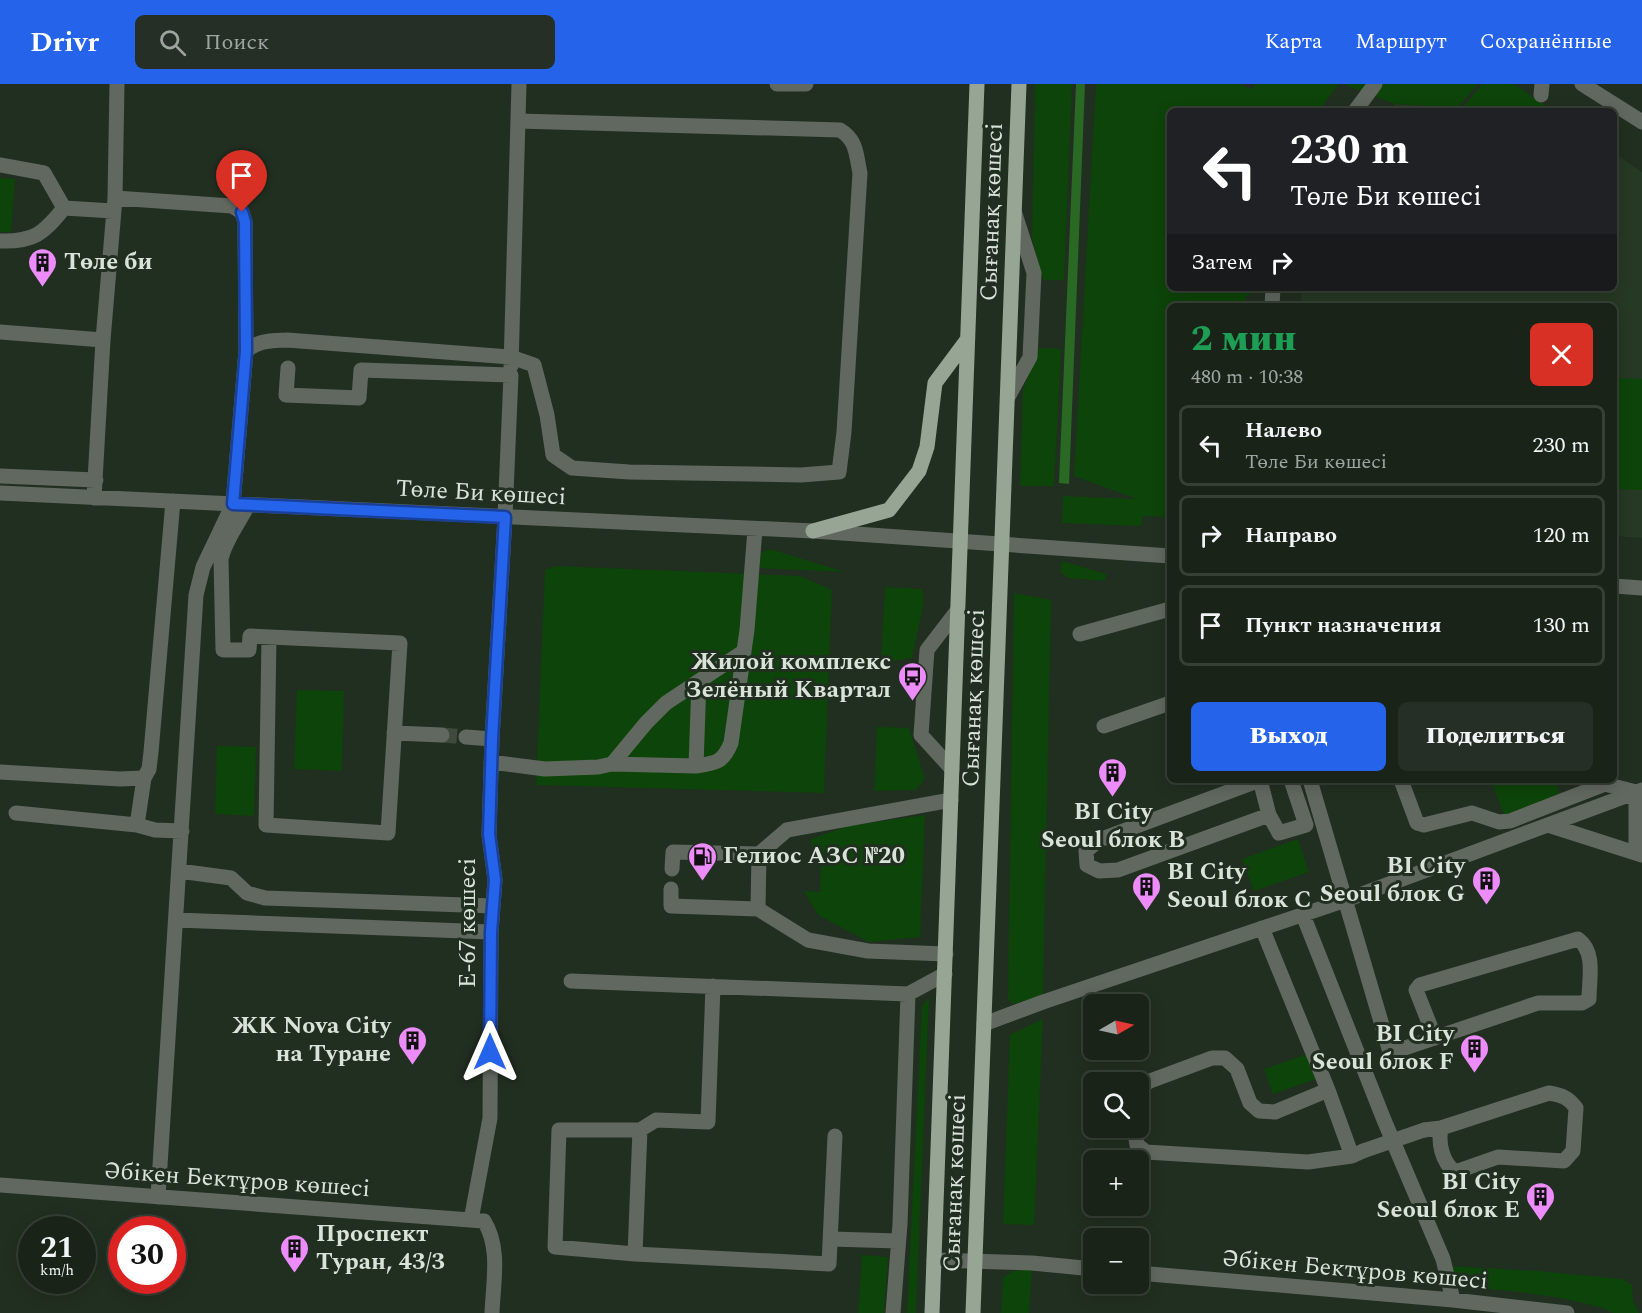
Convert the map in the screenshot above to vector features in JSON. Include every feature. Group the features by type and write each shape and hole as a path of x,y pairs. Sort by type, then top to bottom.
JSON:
{"main road":[{"name":"Сығанақ көшесі","path":"933,1313 977,84"},
{"name":"Сығанақ көшесі","path":"973,1313 1020,87"},
{"path":"813,531 889,510 920,471 927,447 935,382 967,340"}],"street":[{"path":"94,498 114,205 117,84"},
{"name":"Е-67 көшесі","path":"471,1220 490,1118 491,932 495,880 489,834 491,762 511,375 519,84"},
{"path":"777,84 806,84"},
{"path":"1356,108 1375,84"},
{"path":"1582,84 1642,122"},
{"path":"246,351 262,342 287,340 511,357 534,365 553,455 572,468 629,472 790,475 839,472 844,432 860,172 850,135 840,130 518,121"},
{"path":"0,165 44,173 64,208"},
{"path":"0,241 22,242 46,230 64,208 114,205 232,207 242,212 245,222 246,351 241,505 233,533 224,546 221,559 223,650 249,650 250,636 400,643 388,833 266,825 269,637"},
{"path":"1008,397 1030,357 1034,273 1014,211"},
{"path":"0,332 103,340"},
{"path":"288,368 286,395 359,398 361,370 511,375"},
{"path":"0,476 96,480"},
{"name":"Төле Би көшесі","path":"0,493 813,531 1002,544"},
{"path":"137,825 144,778 149,770 151,752 173,501"},
{"path":"158,1197 196,595 203,567 241,505"},
{"path":"491,762 545,769 598,767 612,764 696,766 714,763 725,756 731,743 747,630 755,529"},
{"path":"1002,544 1167,556"},
{"path":"1617,586 1642,588"},
{"path":"1080,634 1167,610"},
{"path":"952,769 921,735 927,650 957,611"},
{"path":"612,764 666,703 743,652"},
{"path":"696,766 699,681"},
{"path":"1104,726 1167,704"},
{"path":"394,733 442,735"},
{"path":"466,737 492,739"},
{"path":"0,772 120,779 144,778"},
{"path":"1251,783 1099,840 1086,851 1088,865 1099,871 1118,870 1269,815"},
{"path":"1260,783 1269,815 1279,833 1306,825 1292,783"},
{"path":"1311,783 1389,1049 1396,1051 1435,1038 1538,1003 1582,1003 1589,999 1589,953 1578,939 1420,985 1416,990 1435,1038"},
{"path":"1402,783 1417,823 1424,825 1472,813 1499,822 1510,820 1605,784 1639,791"},
{"path":"984,1024 1346,900 1639,791"},
{"path":"1548,825 1639,854 1639,791"},
{"path":"672,869 673,852 759,854 787,830 951,800"},
{"path":"16,813 137,825 155,830 182,831"},
{"path":"758,909 759,854"},
{"path":"179,871 231,878 247,893 265,898 493,906"},
{"path":"671,889 671,906 758,909 808,940 868,951 946,954"},
{"path":"1303,915 1384,1120 1443,1259 1453,1300"},
{"path":"176,920 491,932"},
{"path":"1262,928 1328,1090 1358,1154"},
{"path":"571,981 908,994 945,974"},
{"path":"713,986 708,1122 656,1120 640,1130 558,1130 555,1247 635,1254 829,1264 835,1136"},
{"path":"893,1313 900,1224 908,994"},
{"path":"1149,1082 1212,1058 1225,1058 1237,1070 1250,1103 1258,1111 1275,1112 1328,1090"},
{"path":"1136,1138 1137,1145 1146,1152 1308,1162 1358,1154 1424,1130 1441,1128 1549,1093 1563,1095 1576,1108 1573,1151 1563,1161 1498,1157 1455,1172 1449,1167 1438,1141 1441,1128"},
{"path":"635,1254 640,1130"},
{"name":"Әбікен Бектұров көшесі","path":"0,1185 471,1220"},
{"path":"471,1220 484,1221 491,1233 495,1249 492,1313"},
{"path":"831,1239 898,1241"},
{"path":"934,1260 1083,1268"},
{"name":"Әбікен Бектұров көшесі","path":"1149,1274 1453,1300 1567,1313"}],"shaded area":[{"path":"1395,104 1438,108 1392,108"},
{"path":"1617,155 1642,172 1642,538 1617,536 1617,303 1301,303 1302,291 1617,291"}],"green space":[{"path":"1035,84 1072,84 1064,280 1043,280 1032,239"},
{"path":"1076,84 1085,84 1069,484 1059,483"},
{"path":"1096,84 1238,84 1252,89 1256,84 1339,84 1320,108 1167,108 1167,291 1258,291 1246,296 1245,303 1167,303 1167,517 1143,516 1141,526 1062,523 1063,496 1137,499 1074,476"},
{"path":"1343,84 1478,84 1458,108 1395,104"},
{"path":"1482,84 1514,84 1549,108 1462,108"},
{"path":"0,178 15,179 11,232 0,232"},
{"path":"1038,348 1061,349 1054,486 1020,486 1023,390"},
{"path":"1617,378 1642,379 1642,490 1617,489"},
{"path":"770,549 845,572 759,568 760,553"},
{"path":"1062,561 1106,574 1105,581 1068,578 1060,572"},
{"path":"556,566 800,576 832,590 824,793 536,785 545,570"},
{"path":"885,587 922,589 924,601 912,658 881,663"},
{"path":"1014,593 1051,600 1043,996 1013,1004 1008,999"},
{"path":"297,690 344,691 342,771 294,769"},
{"path":"877,727 909,728 925,779 916,790 874,791"},
{"path":"217,746 256,747 254,816 215,814"},
{"path":"1492,783 1556,783 1560,795 1504,815"},
{"path":"925,815 920,937 869,942 818,915 804,891 820,892 821,856 812,854 811,839 848,826"},
{"path":"1298,839 1309,872 1254,891 1242,859"},
{"path":"929,998 916,1313 907,1313 922,1006"},
{"path":"1043,1019 1034,1225 1003,1224 1010,1035"},
{"path":"1307,1054 1316,1079 1273,1094 1264,1069"},
{"path":"862,1255 888,1257 884,1313 858,1313"},
{"path":"1447,1266 1622,1279 1632,1285 1633,1301 1639,1313 1613,1313 1603,1308 1561,1298 1462,1287"},
{"path":"1032,1269 1029,1313 1001,1313 1003,1278 1013,1271"}],"tunnel":[{"path":"442,735 466,737"}],"place":[{"name":"Төле би","path":"43,288"},
{"name":"Жилой комплекс Зелёный Квартал","path":"912,702"},
{"name":"BI City Seoul блок B","path":"1113,798"},
{"name":"Гелиос АЗС №20","path":"702,882"},
{"name":"BI City Seoul блок G","path":"1486,906"},
{"name":"BI City Seoul блок C","path":"1146,912"},
{"name":"ЖК Nova City на Туране","path":"412,1066"},
{"name":"BI City Seoul блок F","path":"1475,1074"},
{"name":"BI City Seoul блок E","path":"1541,1222"},
{"name":"Проспект Туран, 43/3","path":"295,1274"}],"route":[{"path":"242,212 245,222 246,351 233,504 505,517 489,834 495,880 491,932 490,1052"}]}
